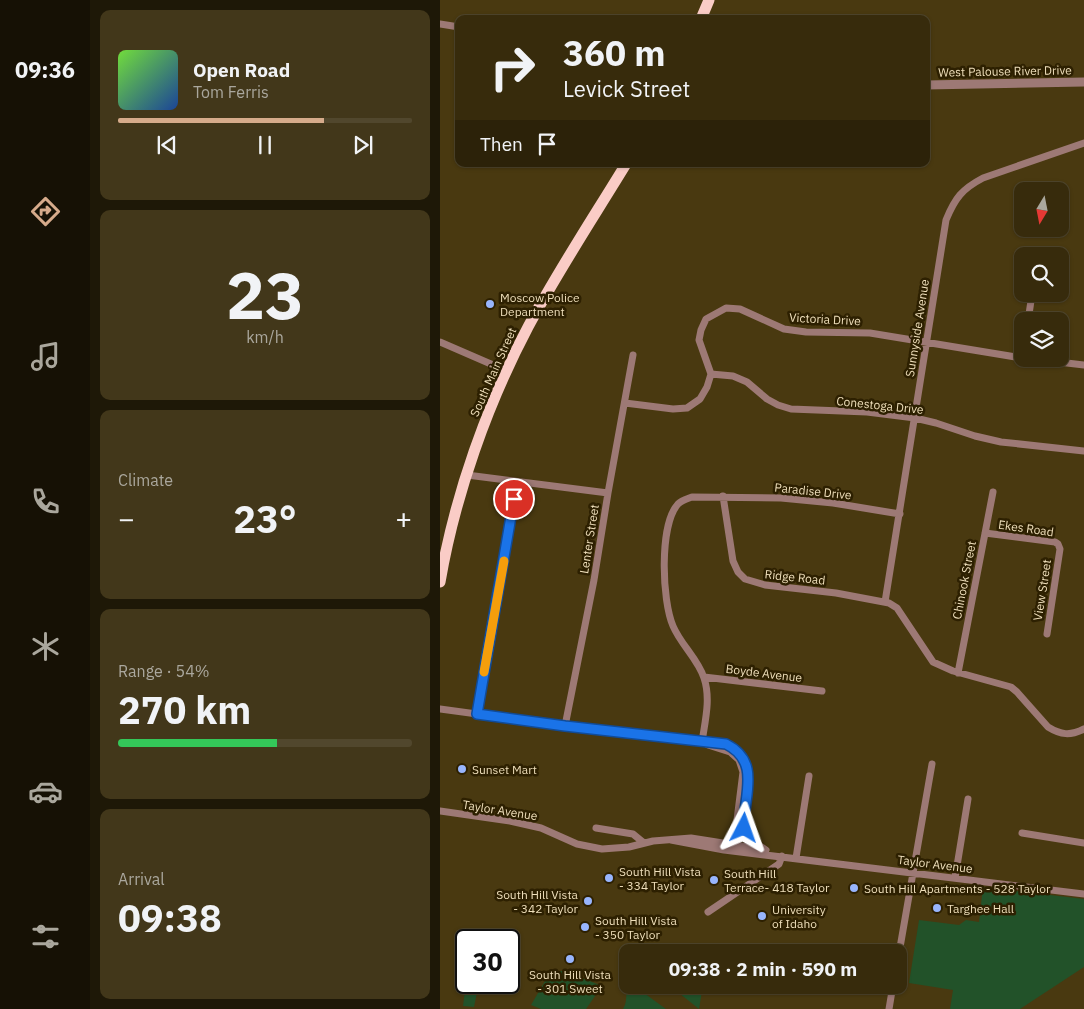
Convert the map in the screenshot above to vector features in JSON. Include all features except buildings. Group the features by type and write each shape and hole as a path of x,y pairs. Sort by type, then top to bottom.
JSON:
{"highway":[{"path":"703,15 709,0"},
{"name":"South Main Street","path":"440,582 447,539 473,476 496,395 528,328 559,273 624,167"}],"street":[{"path":"440,24 455,26"},
{"name":"West Palouse River Drive","path":"930,85 1084,82"},
{"name":"Sunnyside Avenue","path":"885,602 915,418 925,342 946,220 952,204 961,192 983,178 1084,144"},
{"name":"Victoria Drive","path":"711,374 699,340 701,330 706,319 726,308 740,309 784,329 806,332 870,333 1014,357"},
{"path":"440,342 507,371"},
{"name":"Lenter Street","path":"565,726 594,580 633,355"},
{"path":"1069,363 1084,365"},
{"path":"625,403 673,409 687,408 700,399 707,387 711,374"},
{"name":"Conestoga Drive","path":"711,374 733,376 747,382 767,399 791,409 867,412 915,418 1001,442 1084,451"},
{"path":"473,476 608,493"},
{"path":"477,714 517,482"},
{"name":"Chinook Street","path":"958,673 993,492"},
{"path":"702,742 707,708 706,687 704,677 683,645 668,615 664,589 665,555 669,526 677,505 685,499 692,497 723,496"},
{"name":"Paradise Drive","path":"723,496 782,498 833,503 900,514"},
{"name":"Ridge Road","path":"723,496 733,561 738,572 745,579 765,585 836,593 885,602 897,608 933,662 958,673 1011,687 1054,731 1067,735 1084,729"},
{"name":"Ekes Road","path":"985,534 1055,542 1060,549"},
{"name":"View Street","path":"1046,634 1060,549"},
{"name":"Boyde Avenue","path":"704,677 822,691"},
{"path":"440,709 565,726 726,744 734,748 746,763 748,771 744,828 752,841 766,850"},
{"path":"702,742 730,752 738,760 743,772 734,844"},
{"path":"901,944 932,764"},
{"path":"796,858 809,776"},
{"path":"955,878 968,799"},
{"name":"Taylor Avenue","path":"440,812 510,821 541,828 577,844 602,849 629,848 644,843 690,838 766,850 782,856"},
{"path":"596,828 633,834 644,843"},
{"path":"1022,833 1084,843"},
{"name":"Taylor Avenue","path":"671,840 724,850 1084,894"},
{"name":"Taylor Avenue","path":"734,844 747,853"},
{"path":"708,912 779,864 782,856"},
{"path":"889,1009 892,994"}],"green space":[{"path":"983,887 1084,899 1084,967 1020,1009 950,1009 953,990 909,983 919,920 959,925 966,920 979,922"},
{"path":"553,971 565,971 602,986 586,1009 541,1009 531,1005 545,981 537,975"},
{"path":"465,994 477,994 474,1007 463,1006"},
{"path":"626,994 645,994 666,1009 623,1009"},
{"path":"680,994 702,994 699,1009"}],"slow traffic":[{"path":"484,672 504,561"}],"place":[{"name":"Moscow Police Department","path":"490,304"},
{"name":"Sunset Mart","path":"462,769"},
{"name":"South Hill Vista - 334 Taylor","path":"609,878"},
{"name":"South Hill Terrace- 418 Taylor","path":"714,880"},
{"name":"South Hill Apartments - 528 Taylor","path":"854,888"},
{"name":"South Hill Vista - 342 Taylor","path":"588,901"},
{"name":"Targhee Hall","path":"937,908"},
{"name":"University of Idaho","path":"762,916"},
{"name":"South Hill Vista - 350 Taylor","path":"585,927"},
{"name":"South Hill Vista - 301 Sweet","path":"570,959"}],"route":[{"path":"514,499 477,714 726,744 734,748 742,756 748,771 744,828"}]}
